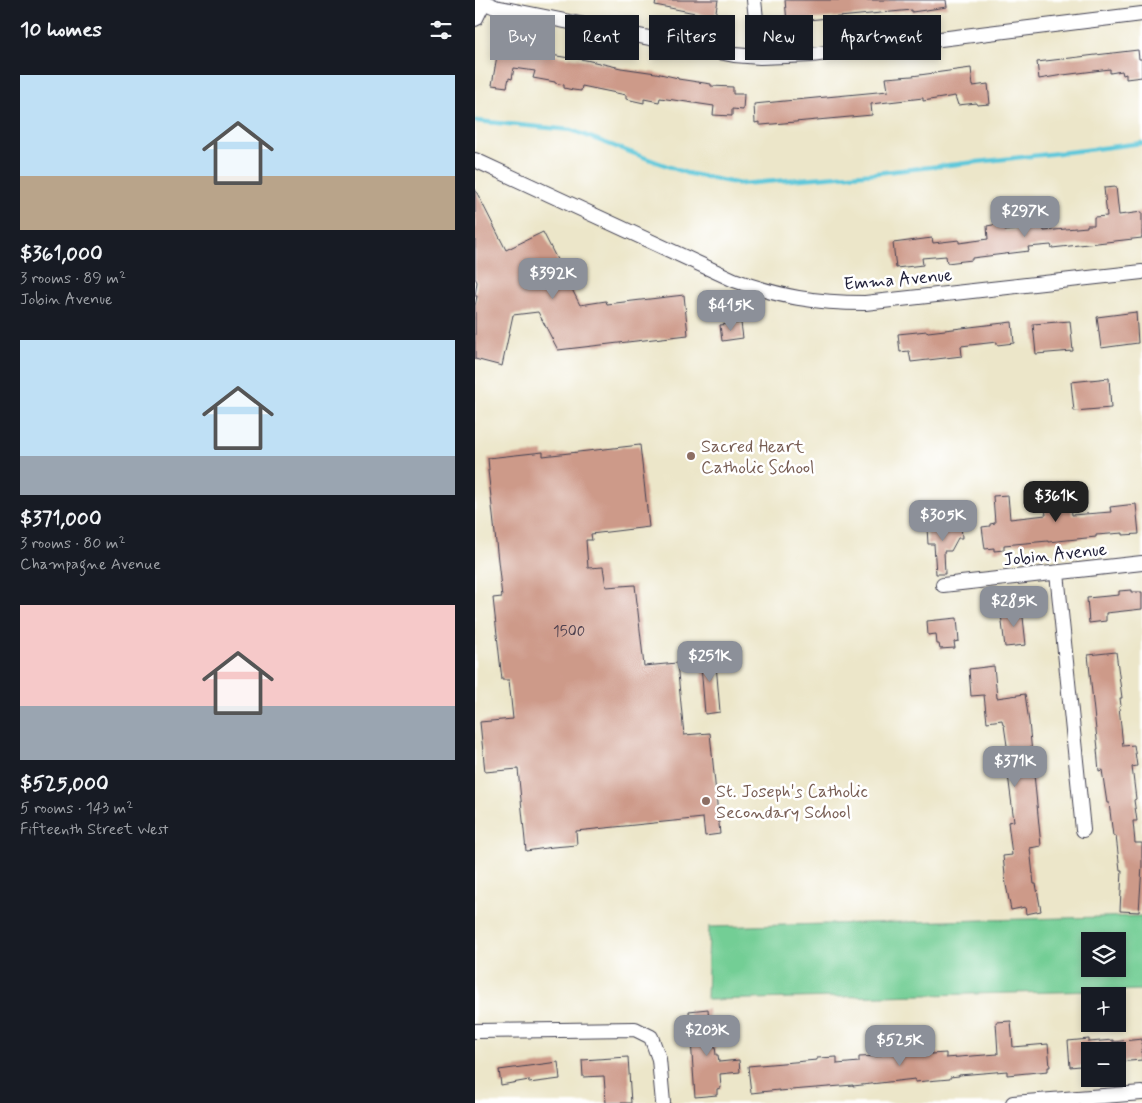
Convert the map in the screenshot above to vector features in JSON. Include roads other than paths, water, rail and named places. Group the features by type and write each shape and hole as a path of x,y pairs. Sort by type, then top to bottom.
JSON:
{"street":[{"path":"753,0 755,15"},
{"path":"475,18 482,1 495,7 745,56"},
{"path":"813,55 1142,14"},
{"name":"Emma Avenue","path":"475,160 734,280 766,291 804,300 865,303 1142,272"},
{"name":"Jobin Avenue","path":"943,586 1142,563"},
{"path":"1057,573 1083,830"},
{"path":"475,1031 635,1029 651,1037 659,1060 663,1103"},
{"path":"1013,1103 1142,1093"}],"waterway":[{"path":"476,121 571,130 686,173 740,184 876,173 1142,143"}],"place":[{"name":"Sacred Heart Catholic School","path":"691,456"},
{"name":"St. Joseph's Catholic Secondary School","path":"706,801"}]}
